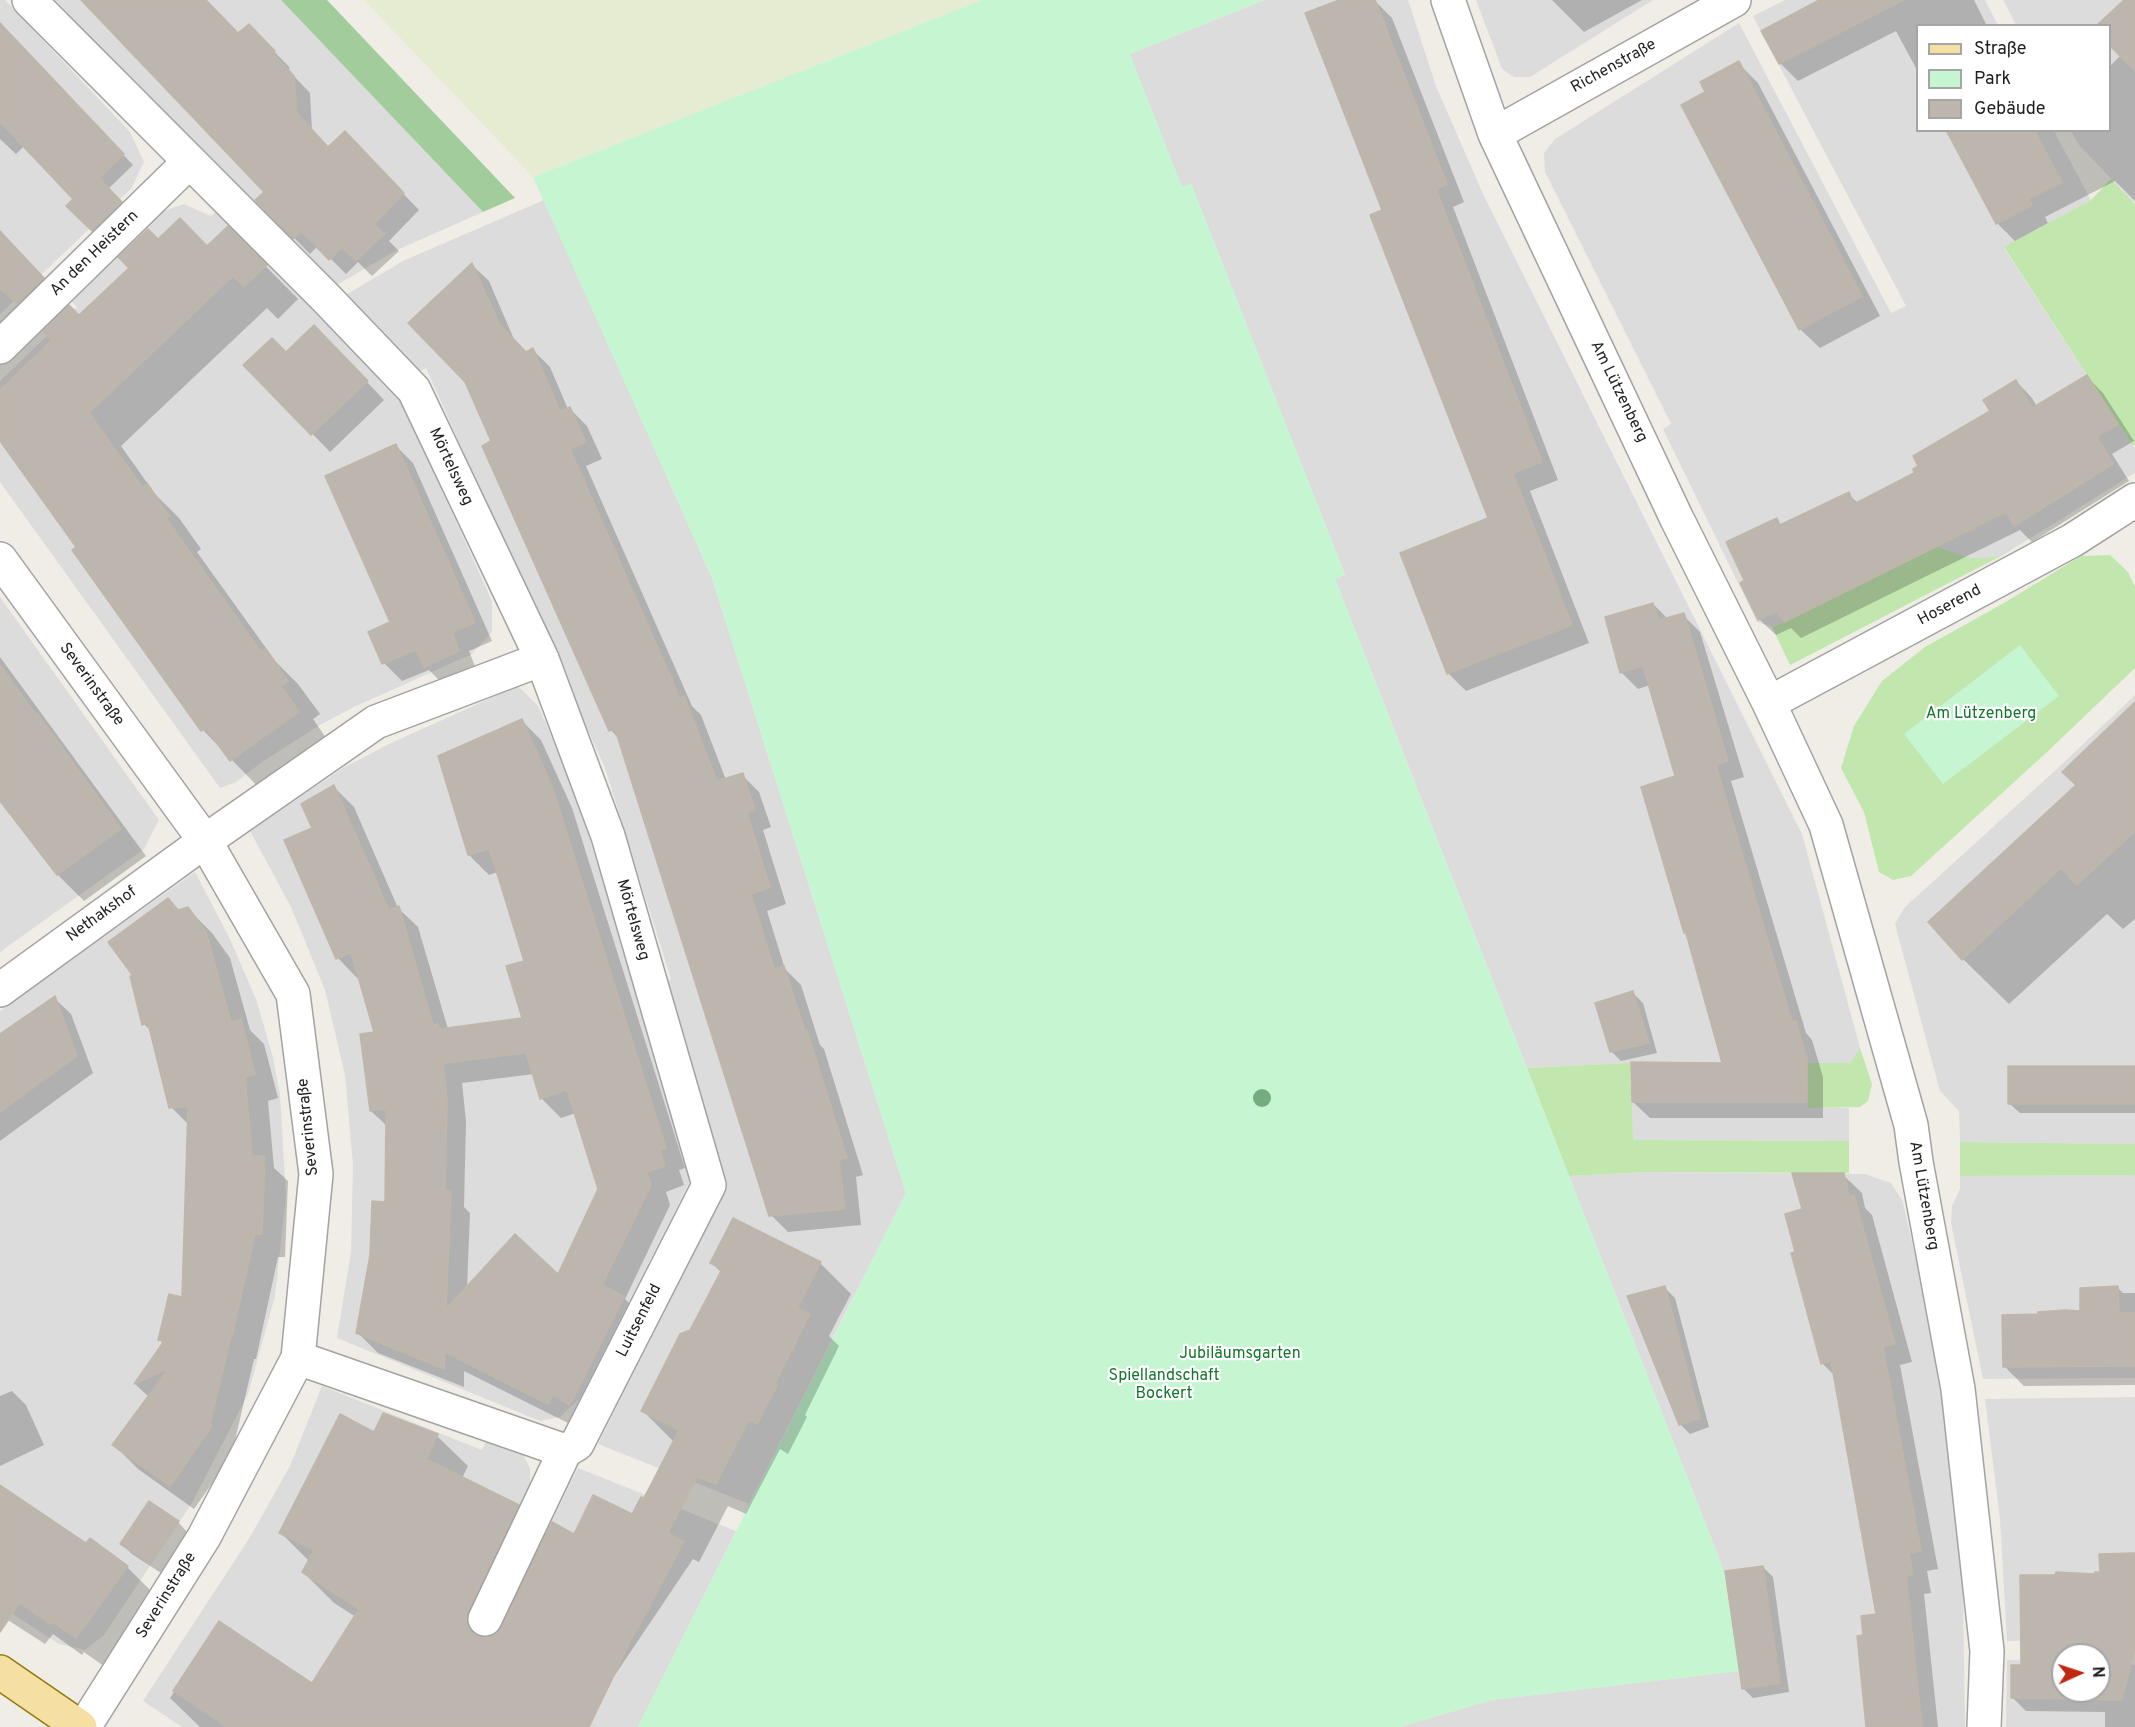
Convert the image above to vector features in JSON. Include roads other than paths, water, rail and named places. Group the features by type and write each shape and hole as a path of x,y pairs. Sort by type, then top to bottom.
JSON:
{"main road":[{"path":"0,1672 82,1727"}],"street":[{"path":"29,0 189,162"},
{"name":"Am Lützenberg","path":"1448,0 1496,134 1676,517 1769,703 1826,825 1911,1125 1958,1389 1987,1651 1984,1727"},
{"name":"Richenstraße","path":"1496,134 1734,0"},
{"name":"Mörtelsweg","path":"189,162 326,297 414,390 542,659 608,836 709,1185"},
{"name":"An den Heistern","path":"0,347 189,162"},
{"name":"Hoserend","path":"1769,703 2133,507"},
{"name":"Severinstraße","path":"0,559 205,841 293,994 316,1174 298,1358 204,1537 82,1727"},
{"path":"205,841 376,722 542,659"},
{"name":"Nethakshof","path":"0,990 205,841"},
{"name":"Luitsenfeld","path":"485,1619 565,1451 577,1444 709,1185"},
{"path":"298,1358 565,1451"}],"park label":[{"name":"Jubiläumsgarten","path":"1240,1355"},
{"name":"Spiellandschaft Bockert","path":"1164,1386"}]}
